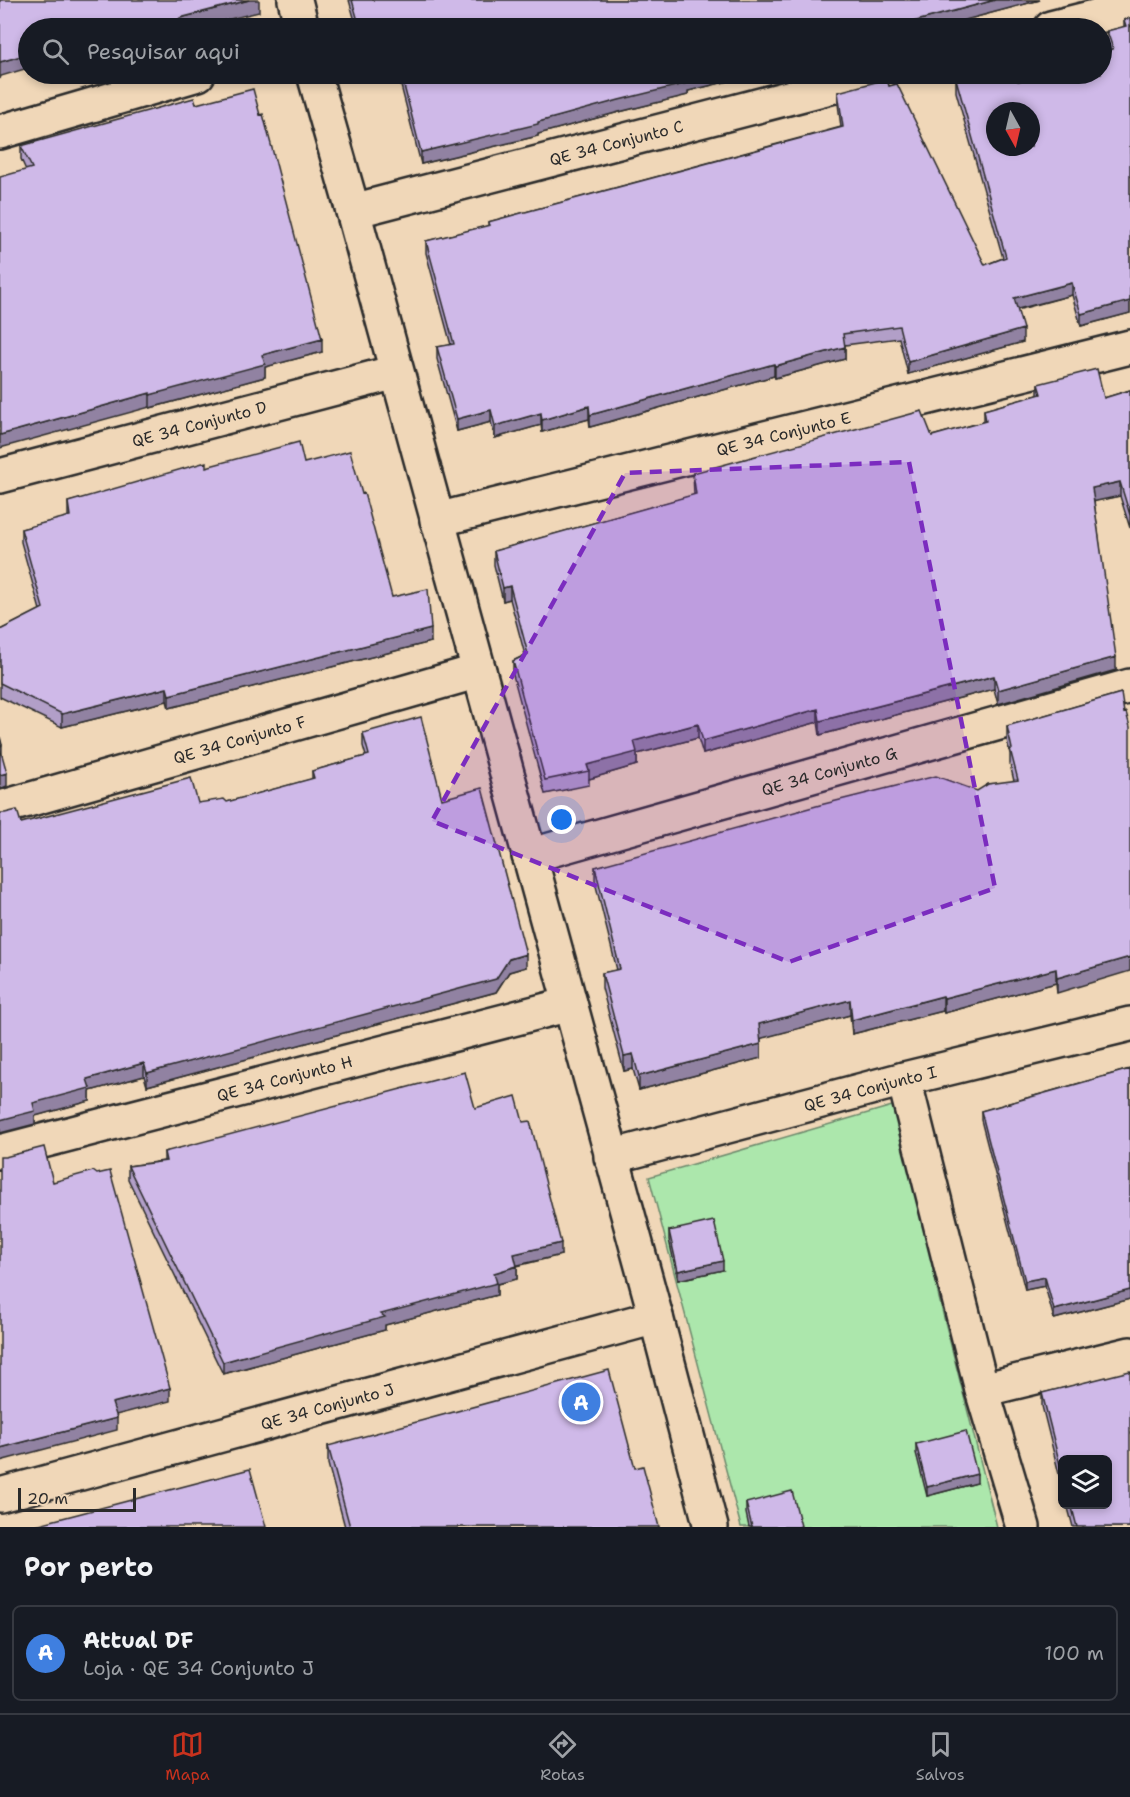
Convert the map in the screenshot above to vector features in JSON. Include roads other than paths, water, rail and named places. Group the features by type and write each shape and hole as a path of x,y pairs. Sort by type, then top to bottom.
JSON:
{"street":[{"path":"295,0 300,18"},
{"path":"1090,18 1130,8"},
{"path":"0,132 164,84"},
{"path":"317,84 656,1317 711,1527"},
{"name":"QE 34 Conjunto C","path":"353,212 841,84"},
{"name":"QE 34 Conjunto E","path":"437,520 1130,347"},
{"name":"QE 34 Conjunto D","path":"0,476 396,372"},
{"name":"QE 34 Conjunto F","path":"0,808 479,671"},
{"name":"QE 34 Conjunto G","path":"529,856 1130,686"},
{"name":"QE 34 Conjunto H","path":"0,1152 570,1004"},
{"name":"QE 34 Conjunto I","path":"611,1157 904,1079 1130,1024"},
{"path":"904,1079 982,1390 1023,1527"},
{"name":"QE 34 Conjunto J","path":"0,1495 656,1317"},
{"path":"982,1390 1130,1354"}],"place":[{"name":"Attual DF","path":"581,1402"}]}
